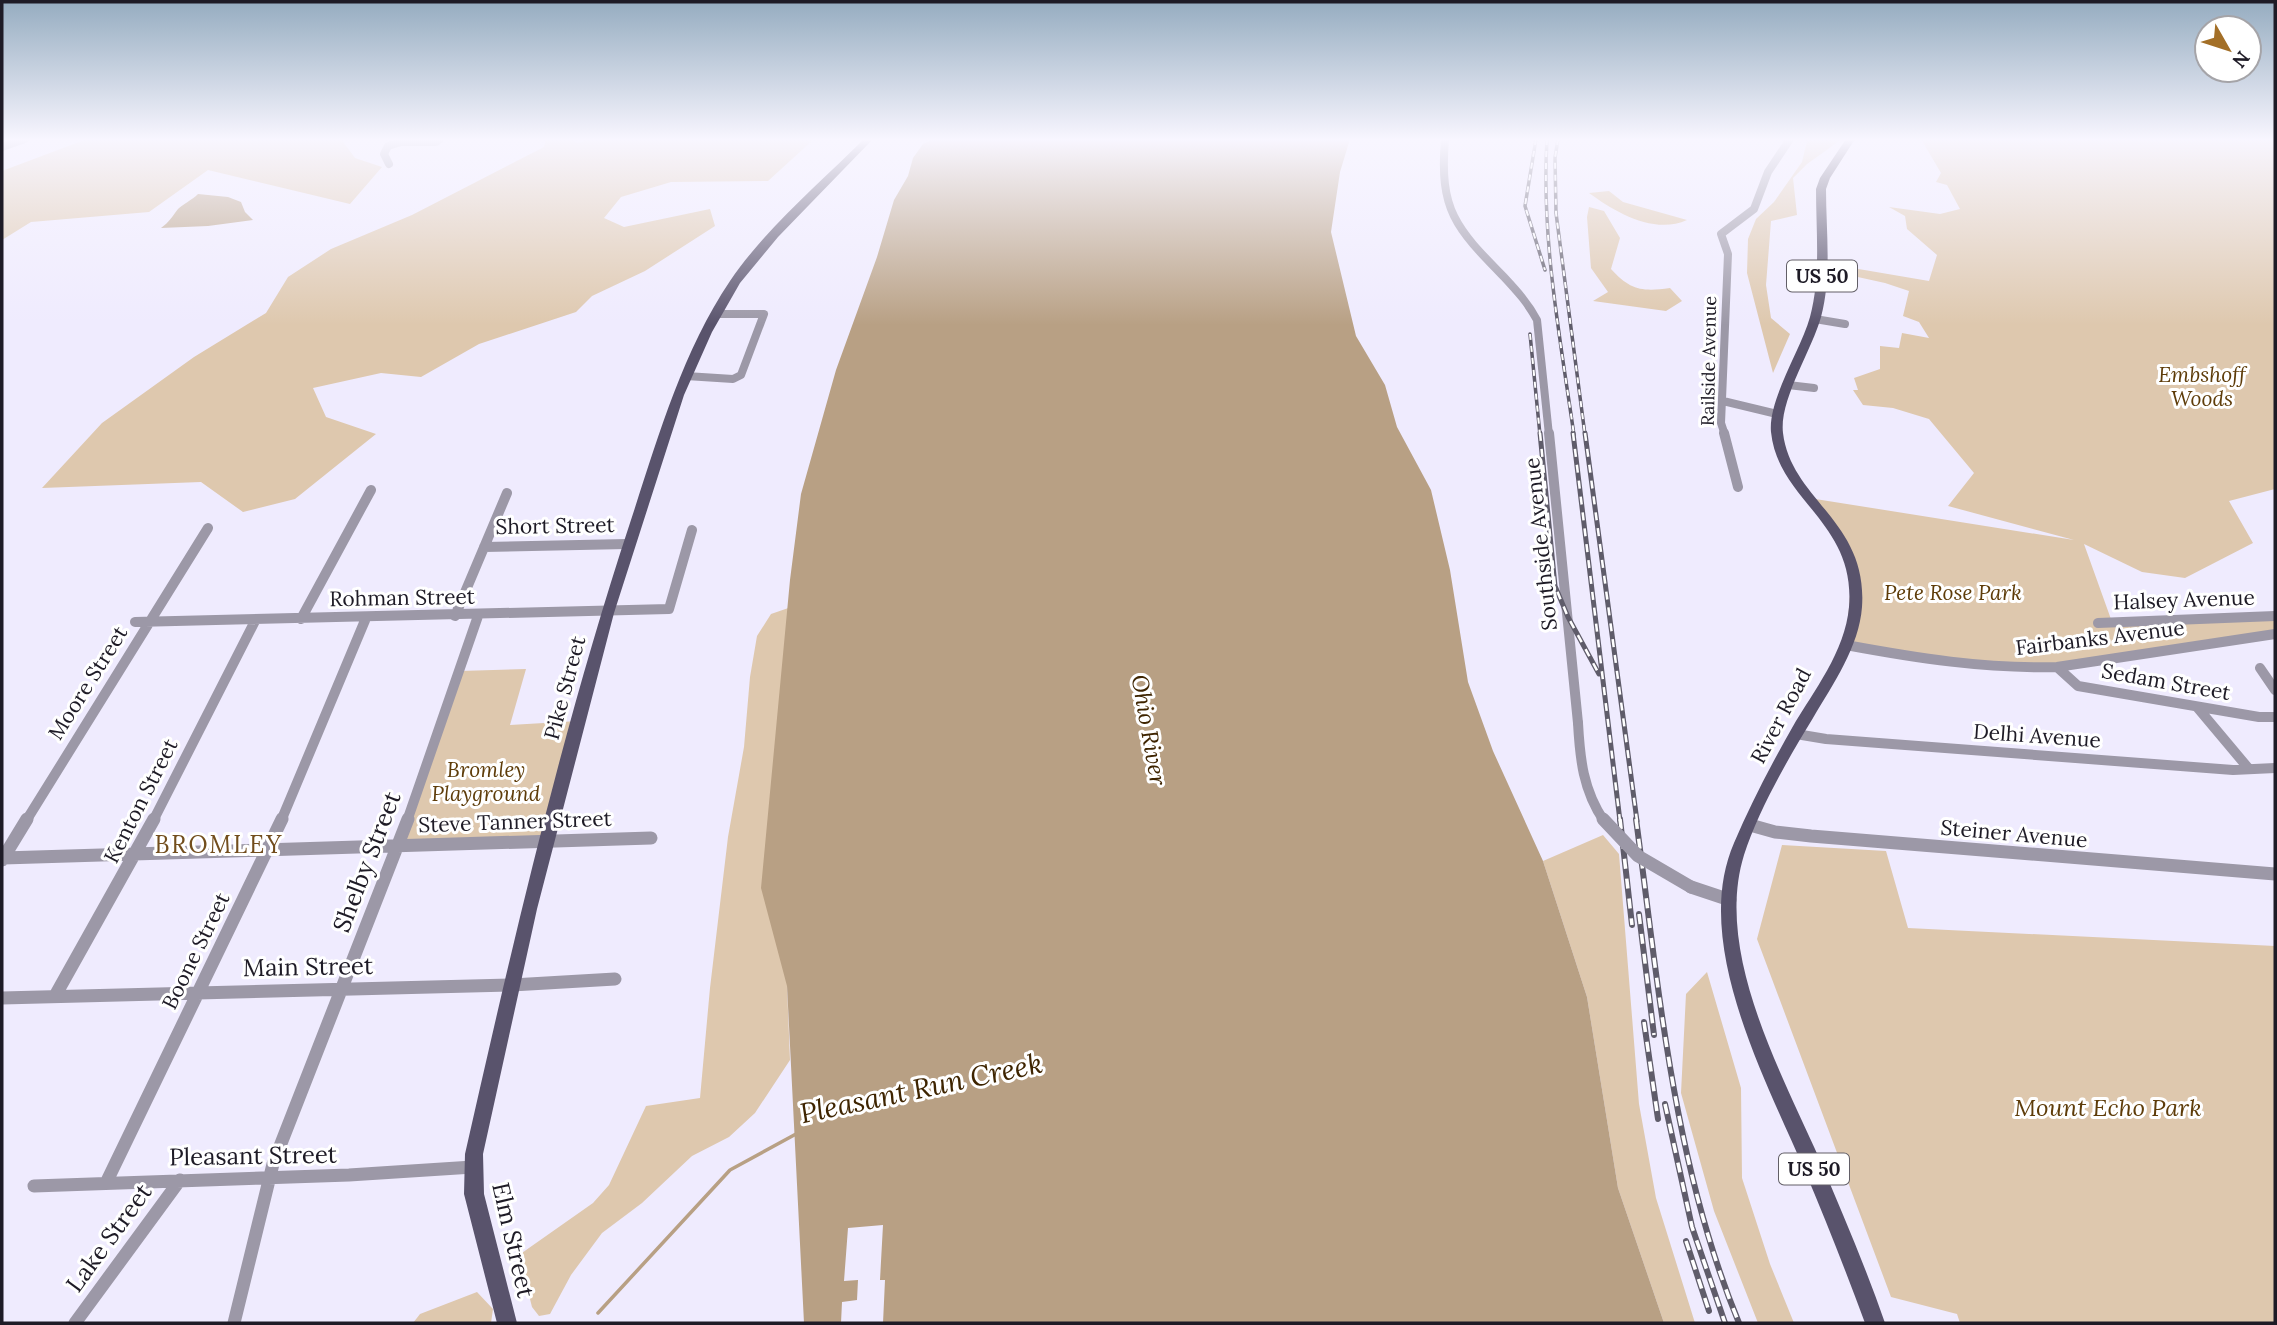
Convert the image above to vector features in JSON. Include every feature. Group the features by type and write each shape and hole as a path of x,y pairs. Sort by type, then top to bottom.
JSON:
{"main road":[{"path":"717,314 735,282 757,254 809,201"},
{"name":"River Road","path":"1821,201 1822,276 1815,319 1777,414 1777,436 1789,467 1844,544 1852,569 1856,604 1846,645 1796,734 1750,825 1731,876 1731,935 1741,989 1771,1069 1847,1247 1875,1323"},
{"name":"Pike Street","path":"473,1167 546,842 607,613 627,544 686,376 717,314"},
{"name":"Elm Street","path":"473,1167 474,1194 507,1323"}],"street":[{"name":"Southside Avenue","path":"1449,201 1455,222 1467,239 1529,304 1537,320 1582,772 1591,798 1601,816 1634,853 1664,874 1691,887 1730,900"},
{"name":"Railside Avenue","path":"1738,487 1721,424 1728,254 1721,233 1754,209 1757,201"},
{"path":"686,376 733,379 741,375 764,314 717,314"},
{"path":"1815,319 1845,324"},
{"path":"1788,385 1814,388"},
{"path":"1723,401 1777,414"},
{"path":"301,619 371,490"},
{"path":"454,616 507,493"},
{"name":"Moore Street","path":"2,859 208,527"},
{"name":"Rohman Street","path":"135,622 607,613 669,609 692,530"},
{"name":"Short Street","path":"484,547 627,544"},
{"name":"Shelby Street","path":"234,1323 268,1178 400,845 478,616"},
{"name":"Halsey Avenue","path":"2098,623 2274,617"},
{"name":"Boone Street","path":"106,1183 269,850 366,618"},
{"name":"Kenton Street","path":"55,996 136,854 255,621"},
{"name":"Fairbanks Avenue","path":"1846,645 1979,668 2057,667 2275,634"},
{"name":"Sedam Street","path":"2057,667 2078,686 2259,717 2275,717"},
{"path":"2260,668 2275,690"},
{"path":"2197,707 2249,769"},
{"name":"Delhi Avenue","path":"1796,734 2026,755 2249,769 2275,768"},
{"name":"Steiner Avenue","path":"1750,825 1775,832 1811,836 2275,874"},
{"name":"Steve Tanner Street","path":"2,859 651,838"},
{"name":"Main Street","path":"2,998 512,985 615,979"},
{"name":"Pleasant Street","path":"34,1186 441,1171 473,1167"},
{"name":"Lake Street","path":"75,1323 180,1180"}],"green space":[{"path":"2,201 165,201 149,212 31,222 2,240"},
{"path":"440,201 618,201 604,218 624,227 710,209 715,226 645,271 592,296 576,312 479,344 421,377 381,373 313,388 326,417 376,434 295,499 243,512 201,482 42,488 102,423 194,357 266,313 288,277 331,249"},
{"path":"1601,201 1622,201 1687,220 1661,225 1648,223"},
{"path":"1795,201 1797,215 1771,221 1766,285 1771,318 1790,334 1773,373 1747,273 1748,239 1756,219 1774,202"},
{"path":"1956,201 2275,201 2275,489 2229,501 2253,543 2185,578 2142,572 2084,544 2112,622 2275,620 2275,634 2031,669 1846,645 1852,569 1809,498 2074,540 1948,506 1974,473 1929,419 1893,408 1863,405 1853,390 1858,390 1854,378 1880,369 1880,346 1899,348 1902,333 1929,338 1919,322 1903,316 1909,291 1835,272 1835,265 1929,281 1937,255 1907,229 1905,216 1889,207 1940,214 1960,209"},
{"path":"1589,207 1604,211 1620,238 1611,269 1637,288 1670,288 1682,301 1666,311 1593,301 1608,292 1591,268 1587,217"},
{"path":"800,604 787,986 790,1060 755,1113 729,1137 692,1156 642,1203 602,1233 571,1275 550,1314 539,1316 532,1307 519,1255 593,1203 609,1185 646,1106 700,1098 728,837 744,747 750,677 757,636 771,614"},
{"name":"Bromley Playground","path":"526,669 510,725 578,721 546,842 399,845 460,671"},
{"path":"1603,835 1619,854 1639,1104 1656,1198 1695,1323 1664,1323 1618,1188 1587,997 1543,861"},
{"name":"Mount Echo Park","path":"1782,845 1886,851 1908,928 2275,946 2275,1323 1960,1323 1957,1314 1891,1297 1757,939"},
{"path":"1707,972 1741,1088 1742,1178 1770,1264 1794,1323 1758,1323 1714,1211 1681,1093 1686,994"},
{"path":"477,1292 493,1309 491,1323 413,1323 420,1314"}],"water":[{"path":"189,201 238,201 253,220 161,228"},
{"name":"Ohio River","path":"894,201 1336,201 1331,232 1356,336 1385,385 1397,427 1431,490 1450,570 1468,682 1493,751 1543,861 1587,997 1618,1188 1664,1323 804,1323 787,986 761,888 790,580 801,494 836,370 877,257"}],"pier":[{"path":"883,1225 880,1280 885,1280 883,1323 841,1323 842,1302 857,1300 858,1280 844,1281 848,1228"}],"waterway":[{"name":"Pleasant Run Creek","path":"598,1313 730,1170 796,1134"}],"railway":[{"path":"1526,201 1525,206 1545,270"},
{"path":"1547,201 1549,250 1574,435"},
{"path":"1556,201 1585,435"},
{"path":"1530,334 1540,435"},
{"path":"1540,433 1555,586 1568,617 1599,674"},
{"path":"1573,433 1620,821"},
{"path":"1585,433 1637,821"},
{"path":"1620,819 1632,925"},
{"path":"1636,819 1661,1011 1683,1138 1698,1201 1739,1323"},
{"path":"1639,914 1654,1035"},
{"path":"1644,1022 1658,1119"},
{"path":"1665,1104 1692,1227 1725,1323"},
{"path":"1686,1241 1709,1311"}],"district":[{"name":"BROMLEY","path":"219,845"}],"park label":[{"name":"Embshoff Woods","path":"2202,387"},
{"name":"Pete Rose Park","path":"1953,593"}]}
